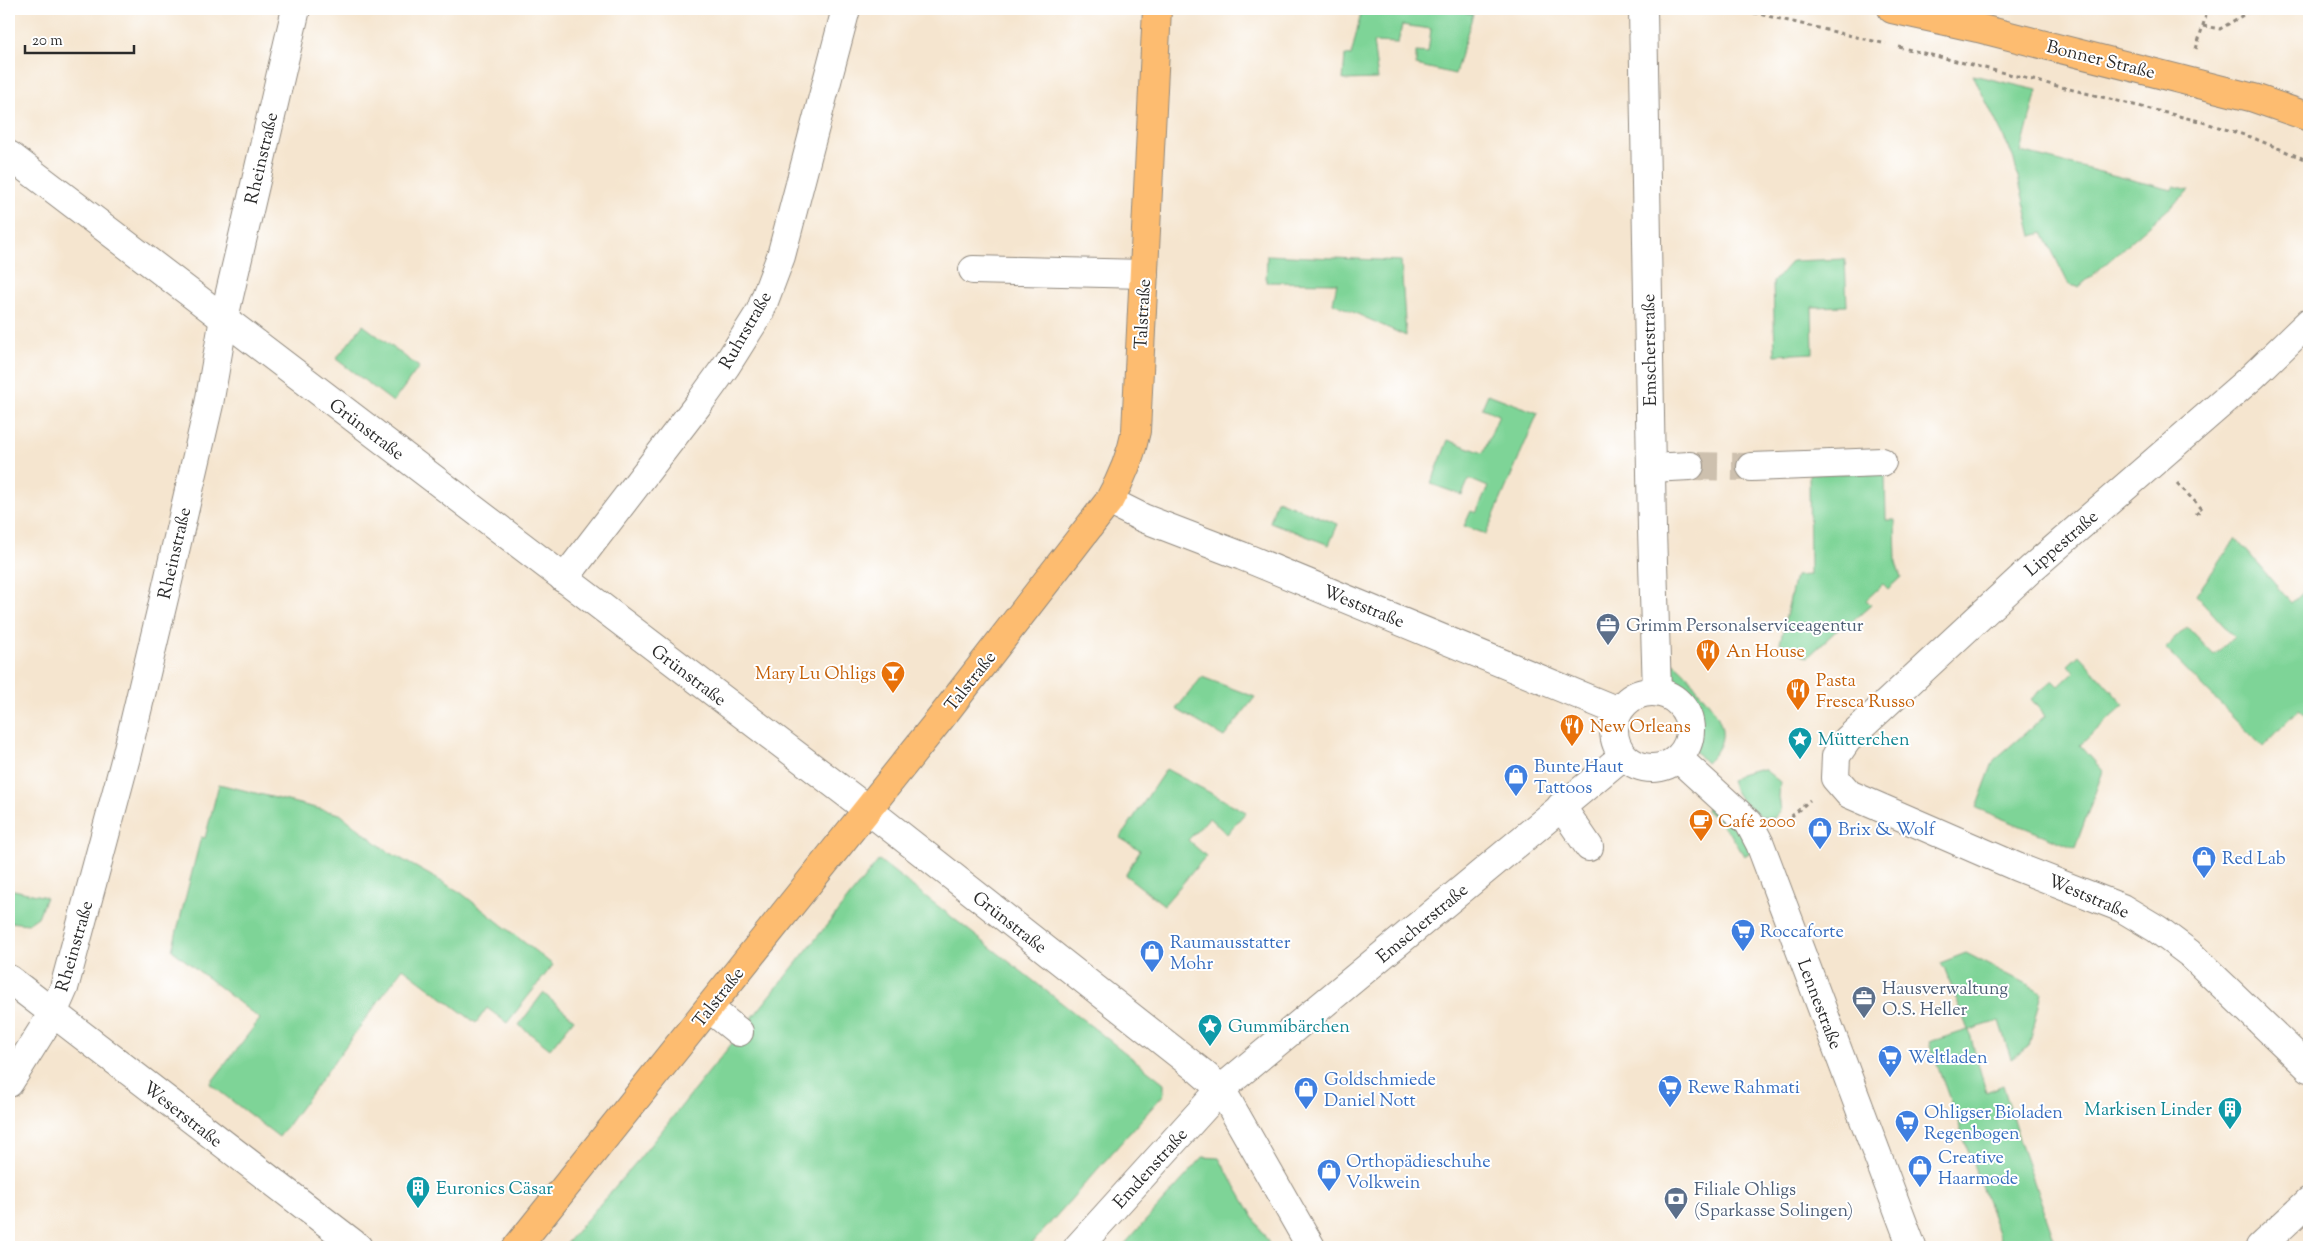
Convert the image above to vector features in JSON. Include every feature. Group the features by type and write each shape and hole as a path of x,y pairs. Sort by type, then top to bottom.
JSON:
{"main road":[{"name":"Talstraße","path":"517,1247 940,719 1110,501 1128,464 1136,431 1157,9"},
{"name":"Bonner Straße","path":"1892,9 1978,28 2254,98 2309,117"}],"street":[{"name":"Rheinstraße","path":"9,1082 53,1013 64,988 126,757 209,404 224,318 296,9"},
{"name":"Ruhrstraße","path":"564,580 700,402 726,366 760,312 781,256 846,9"},
{"name":"Emscherstraße","path":"1643,9 1657,692"},
{"name":"Grünstraße","path":"9,155 564,580 867,809 1221,1089 1311,1247"},
{"path":"973,270 1144,274"},
{"name":"Lippestraße","path":"1834,778 1836,756 1847,740 2032,568 2240,387 2309,322"},
{"path":"1751,467 1882,462"},
{"path":"1651,468 1690,466"},
{"name":"Weststraße","path":"1110,501 1143,518 1242,556 1618,711"},
{"path":"1646,692 1657,692 1676,700 1685,710 1689,722 1690,736 1686,748 1678,758 1666,765 1651,768 1632,764 1623,756 1616,746 1613,734 1614,722 1618,711 1625,702 1634,696 1646,692"},
{"name":"Emscherstraße","path":"1221,1089 1623,756"},
{"name":"Lennestraße","path":"1678,758 1749,823 1760,844 1912,1247"},
{"name":"Weststraße","path":"1834,778 1849,794 2017,867 2122,908 2157,929 2188,953 2309,1068"},
{"path":"1561,806 1589,846"},
{"name":"Weserstraße","path":"9,979 358,1247"},
{"path":"709,1008 739,1032"},
{"name":"Emdenstraße","path":"1078,1247 1221,1089"},
{"path":"2260,1247 2309,1201"}],"path":[{"path":"1738,9 1888,44"},
{"path":"2203,26 2220,30 2253,9"},
{"path":"2195,52 2206,16"},
{"path":"1898,47 2199,122 2251,137 2309,161"},
{"path":"2180,475 2175,481 2202,509 2194,516"},
{"path":"1760,844 1834,778"}],"green space":[{"path":"1362,9 1467,9 1466,13 1473,14 1455,74 1416,65 1416,52 1428,53 1431,29 1402,25 1398,43 1373,42 1378,79 1343,80 1345,55 1351,56"},
{"path":"1973,75 2037,90 2021,152 2172,190 2174,186 2190,190 2079,287 2069,285 2043,233 2032,236 2013,156"},
{"path":"1267,255 1401,261 1406,336 1333,303 1337,283 1266,282"},
{"path":"1845,259 1847,306 1812,307 1813,353 1775,355 1773,282 1792,261"},
{"path":"363,325 419,367 393,402 336,359"},
{"path":"1488,394 1538,413 1486,534 1464,526 1471,511 1476,513 1488,487 1469,479 1462,495 1431,484 1448,440 1483,453 1499,415 1482,408"},
{"path":"1809,473 1885,473 1886,520 1895,520 1896,563 1901,577 1888,589 1883,584 1866,600 1871,605 1843,630 1840,627 1808,657 1780,643 1795,576 1810,575"},
{"path":"1277,500 1338,524 1329,545 1270,522"},
{"path":"2236,538 2291,603 2309,586 2309,718 2299,709 2263,747 2165,648 2187,627 2214,655 2234,637 2196,595"},
{"path":"2079,655 2124,705 2080,745 2103,771 2075,848 1976,808 1994,760 2045,716 2031,699 2053,680 2059,686 2074,672 2068,665"},
{"path":"1671,662 1679,667 1689,678 1718,717 1722,735 1720,744 1706,763 1695,751 1699,730 1695,710 1686,692 1671,675"},
{"path":"1202,677 1255,697 1224,737 1176,709"},
{"path":"1166,769 1246,812 1227,834 1209,818 1188,840 1206,856 1164,905 1125,875 1140,850 1120,838"},
{"path":"1759,769 1765,770 1780,782 1779,797 1781,810 1774,818 1759,815 1747,807 1737,795 1731,781 1739,774"},
{"path":"219,784 340,814 387,851 460,892 553,965 507,1023 487,1008 476,1023 403,968 279,1137 210,1084 260,1019 172,950 201,837 205,838"},
{"path":"1711,802 1737,825 1753,851 1744,856 1730,833 1706,810"},
{"path":"879,860 1164,1083 1164,1094 1029,1247 563,1247 639,1159"},
{"path":"9,889 46,897 38,917 28,924 9,922"},
{"path":"1966,953 2042,992 2029,1047 2011,1059 1999,1021 1969,1030 1986,1092 2003,1085 2019,1139 2057,1247 2040,1247 2038,1244 2029,1247 2003,1247 1929,1042 1968,1030 1944,967 1940,963"},
{"path":"543,993 574,1019 550,1049 519,1025"},
{"path":"1203,1157 1219,1158 1271,1247 1122,1247"}],"tunnel":[{"path":"1690,466 1751,467"}],"place":[{"name":"Grimm Personalserviceagentur","path":"1608,646"},
{"name":"An House","path":"1708,672"},
{"name":"Mary Lu Ohligs","path":"893,694"},
{"name":"Pasta Fresca Russo","path":"1798,711"},
{"name":"New Orleans","path":"1572,747"},
{"name":"Mütterchen","path":"1800,760"},
{"name":"Bunte Haut Tattoos","path":"1516,797"},
{"name":"Café 2000","path":"1701,842"},
{"name":"Brix & Wolf","path":"1820,850"},
{"name":"Red Lab","path":"2204,879"},
{"name":"Roccaforte","path":"1743,952"},
{"name":"Raumausstatter Mohr","path":"1152,973"},
{"name":"Hausverwaltung O.S. Heller","path":"1864,1019"},
{"name":"Gummibärchen","path":"1210,1047"},
{"name":"Weltladen","path":"1890,1078"},
{"name":"Rewe Rahmati","path":"1670,1108"},
{"name":"Goldschmiede Daniel Nott","path":"1306,1110"},
{"name":"Markisen Linder","path":"2230,1130"},
{"name":"Ohligser Bioladen Regenbogen","path":"1907,1143"},
{"name":"Creative Haarmode","path":"1920,1188"},
{"name":"Orthopädieschuhe Volkwein","path":"1329,1192"},
{"name":"Euronics Cäsar","path":"418,1209"},
{"name":"Filiale Ohligs (Sparkasse Solingen)","path":"1676,1220"}]}
